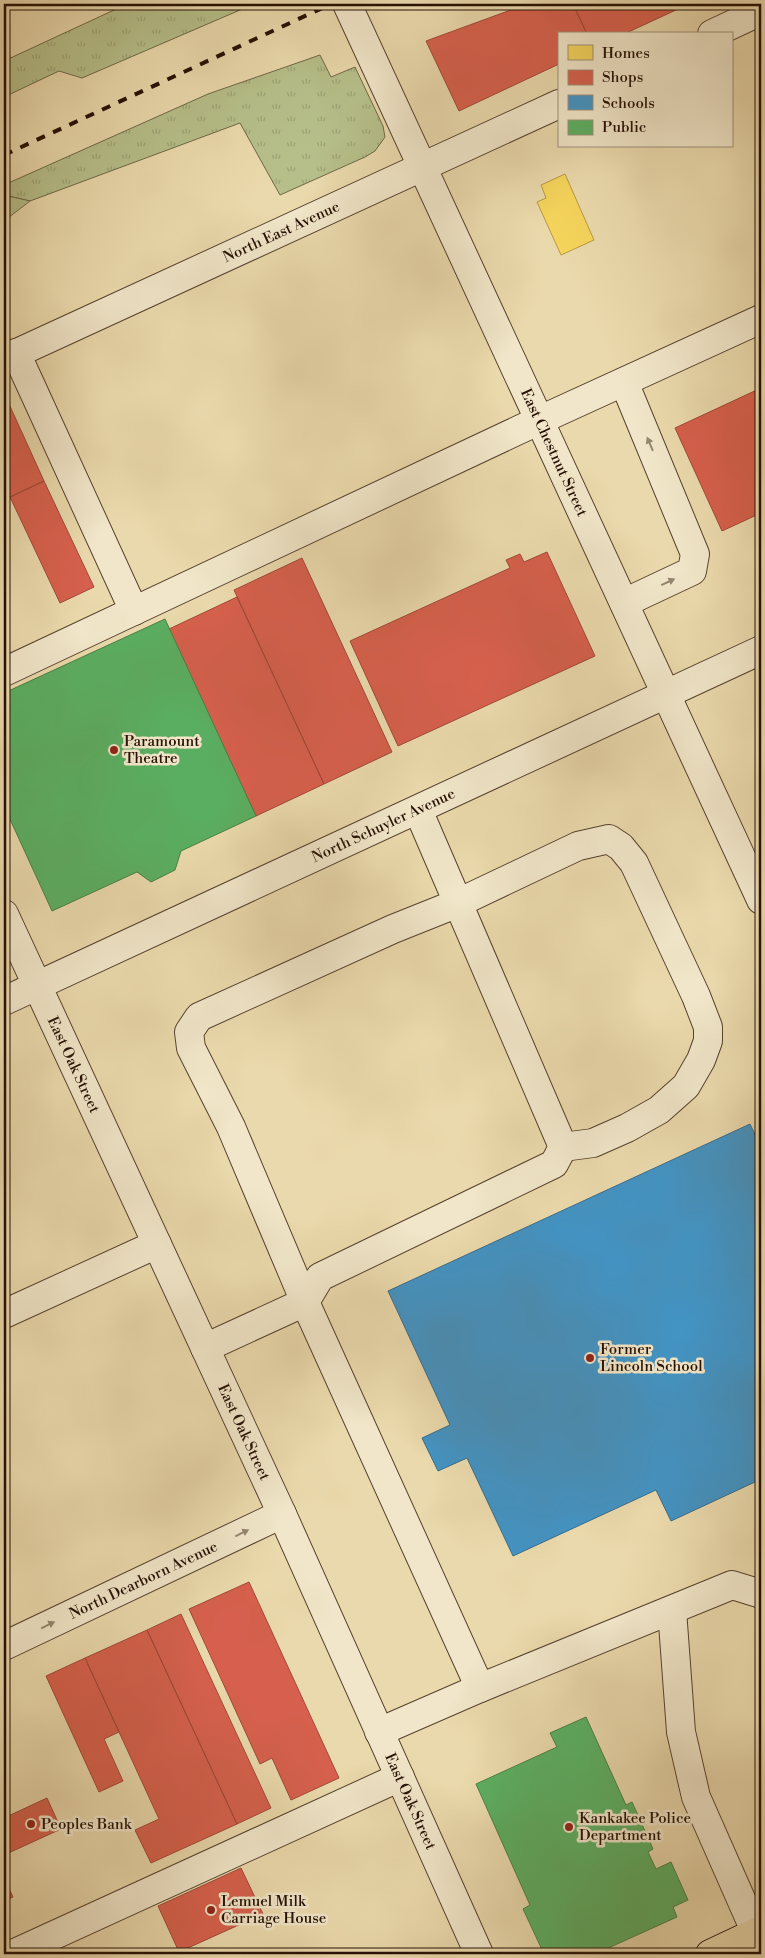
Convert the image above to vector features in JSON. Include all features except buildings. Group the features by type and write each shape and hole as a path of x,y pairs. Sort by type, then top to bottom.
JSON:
{"main road":[{"path":"710,1954 759,1932"}],"street":[{"name":"East Chestnut Street","path":"347,4 761,900"},
{"path":"716,32 761,11"},
{"name":"North East Avenue","path":"10,356 558,104"},
{"path":"4,672 540,420 761,319"},
{"path":"10,356 134,611"},
{"path":"624,382 695,554 692,570 624,603"},
{"name":"North Schuyler Avenue","path":"4,1001 761,650"},
{"path":"418,810 563,1147"},
{"path":"480,1688 305,1302 231,1127 191,1048 189,1032 199,1017 398,927 458,903 578,846 609,839 621,847 634,862 696,996 708,1027 708,1041 701,1060 686,1086 659,1110 593,1143 563,1147"},
{"name":"East Oak Street","path":"4,914 282,1514 479,1954"},
{"path":"205,1348 305,1302 320,1277 554,1164 563,1147"},
{"path":"4,1314 157,1244"},
{"name":"North Dearborn Avenue","path":"4,1646 282,1514"},
{"path":"379,1732 480,1688 732,1585 761,1594"},
{"path":"672,1610 680,1732 696,1796 759,1932"},
{"path":"13,1954 400,1777"}],"green space":[{"path":"127,4 254,4 82,78 59,71 4,97 4,61"},
{"path":"320,55 331,77 355,67 383,126 385,137 375,151 365,157 280,195 240,123 30,201 4,195 4,185 208,94"},
{"path":"4,195 30,201 4,221"}],"railway":[{"path":"4,155 331,4"}],"place":[{"name":"Paramount Theatre","path":"114,750"},
{"name":"Former Lincoln School","path":"590,1358"},
{"name":"Peoples Bank","path":"31,1824"},
{"name":"Kankakee Police Department","path":"569,1827"},
{"name":"Lemuel Milk Carriage House","path":"211,1910"}]}
